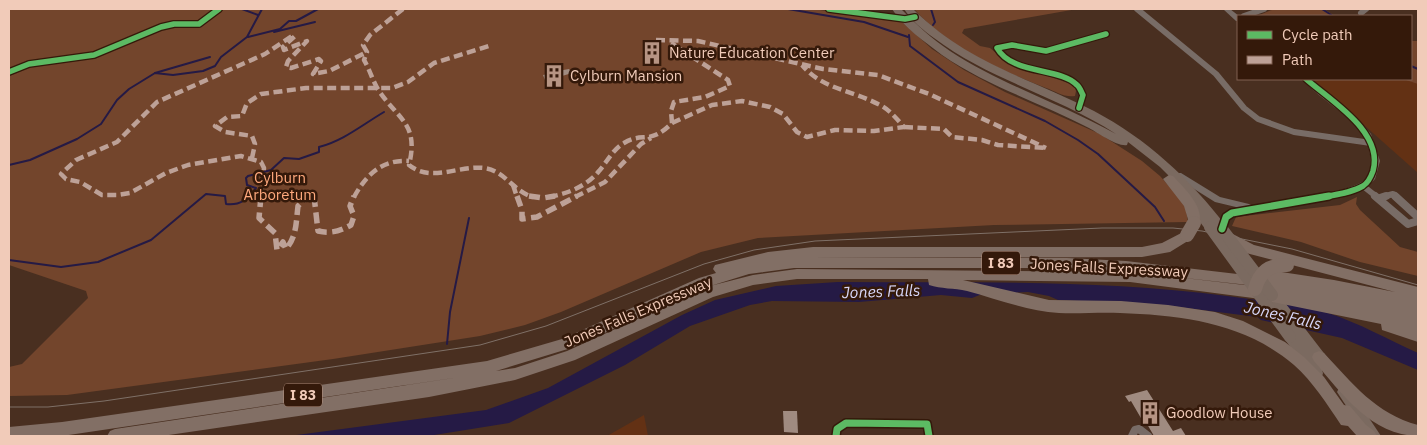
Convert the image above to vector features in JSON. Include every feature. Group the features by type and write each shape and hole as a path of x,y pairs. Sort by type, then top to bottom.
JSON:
{"highway":[{"path":"593,332 677,287 702,276 739,263 768,257 833,252 1142,252 1165,248 1187,235 1194,222 1188,203 1170,175"},
{"path":"1220,231 1251,249 1286,262 1418,293"},
{"name":"Jones Falls Expressway","path":"9,434 91,425 487,367 540,353 593,332 704,282 770,266 814,262 1066,263 1126,266 1248,280 1418,314"},
{"path":"1256,283 1262,270 1268,266 1286,262"},
{"path":"1126,266 1233,270 1334,285 1418,303"},
{"path":"837,273 941,281 967,286 1019,301 1060,307 1176,311 1208,316 1235,324 1266,338 1298,360 1324,388 1346,420"},
{"name":"Jones Falls Expressway","path":"115,436 487,380 543,366 570,356 687,302 730,286 782,276 837,273 1130,277 1223,287 1418,325"},
{"path":"1322,305 1418,336"},
{"path":"1319,357 1371,412 1396,426 1418,432"},
{"path":"1324,383 1357,426 1369,436"}],"main road":[{"path":"896,9 977,63 1079,108 1128,137 1170,175"},
{"path":"908,9 910,18 935,46 970,69 1098,128 1138,152 1189,187 1256,283 1290,337 1324,383 1357,436"},
{"path":"1220,231 1256,283 1319,357 1374,436"}],"street":[{"path":"829,9 910,18"},
{"path":"1137,9 1216,74 1239,103 1258,119 1294,132 1372,143"},
{"path":"1226,9 1237,18"},
{"path":"1247,15 1264,9"},
{"path":"1361,13 1366,9"},
{"path":"1079,108 1083,96 1078,85 1070,80 1011,61 998,53 996,48 1006,44 1038,50 1049,50 1106,34"},
{"path":"1220,231 1224,220 1230,214 1255,207 1336,195 1363,186 1371,179 1376,167 1372,143 1354,120 1307,80"},
{"path":"1170,175 1218,200 1255,207"},
{"path":"1363,186 1380,198 1408,224 1418,221"},
{"path":"1380,198 1394,194 1418,217"},
{"path":"836,432 846,423 927,424 929,436"},
{"path":"1132,436 1132,432 1139,429 1148,436"}],"shaded area":[{"path":"1418,62 1418,173 1313,80 1412,80"},
{"path":"644,415 648,436 607,436"}],"green space":[{"name":"Cylburn Arboretum","path":"9,9 813,9 902,22 932,49 964,70 1005,92 1100,134 1142,161 1160,176 1185,204 1188,222 994,225 758,238 701,252 561,312 525,325 480,336 333,359 67,395 9,396 9,367 22,364 88,298 86,291 9,265"},
{"path":"914,9 1077,9 964,29 962,33 980,46 990,48 1007,62 1074,85 1075,96 1060,94 975,56 943,35"},
{"path":"1274,9 1324,9 1333,15 1259,15"},
{"path":"1412,41 1418,41 1418,84 1406,80 1412,80"},
{"path":"1357,197 1356,204 1360,210 1400,247 1418,252 1418,276 1360,262 1301,242 1232,226 1236,217 1340,205"}],"water":[{"name":"Jones Falls","path":"838,282 1082,284 1179,291 1291,305 1340,317 1418,353 1418,370 1342,338 1261,320 1257,317 1163,305 1058,300 1049,296 1028,292 982,294 972,298 941,295 859,302 772,301 750,305 690,326 625,365 509,423 428,436 289,436 486,410 548,388 682,315 715,300 776,286"}],"building":[{"name":"Cylburn Mansion","path":"550,67 552,72 569,69 572,73 562,76 562,81 547,85 543,75 548,74"},
{"name":"Goodlow House","path":"1147,390 1173,431 1181,428 1186,436 1154,436 1131,401 1129,402 1125,396"},
{"path":"783,411 797,411 798,433 784,432"}],"waterway":[{"path":"242,9 258,15"},
{"path":"155,73 173,75 203,71 215,66 221,57 247,37 262,9"},
{"path":"248,37 280,29 289,21 296,21 318,9"},
{"path":"788,9 864,22 908,37"},
{"path":"931,9 935,22 933,25"},
{"path":"1322,9 1331,15"},
{"path":"274,32 315,22"},
{"path":"909,35 910,46 958,82 1045,121 1098,154 1155,207 1164,221"},
{"path":"155,73 210,57"},
{"path":"1412,66 1418,69"},
{"path":"9,165 30,160 77,139 101,124 117,100 129,89 155,73"},
{"path":"9,260 61,267 98,262 151,240 206,194 225,196 226,204 235,204 243,201 256,188 247,185 246,178 248,176 271,170 284,158 299,159 319,152 319,147 344,137 384,112"},
{"path":"447,344 450,312 469,218"}],"tram line":[{"path":"9,407 48,407 104,401 480,345 546,326 704,264 754,250 815,241 1102,228 1173,228 1202,231 1292,249 1418,285"}],"marked path":[{"path":"403,9 370,35 363,45 367,52 364,60 372,73 378,90 407,123 413,149 409,165 415,170 433,173 475,168 490,169 522,193 535,198 551,197 575,189 595,176 620,145 635,138 651,138 660,134 672,123 671,111 674,102 705,97 730,86 728,80 671,43"},
{"path":"367,52 329,71 313,74 321,61 319,59 291,68 286,67 288,61 307,41 284,50 283,47 295,36 292,36 265,54 157,102 117,142 76,160 64,168 61,174 66,179 80,182 102,195 117,195 130,193 166,173 188,165 221,161 241,156 261,162 264,168 259,218 275,233 277,250 283,242 286,249 293,239 298,206 309,195 314,195 315,198 318,231 327,233 339,231 351,225 354,216 350,206 365,179 380,166 389,162 409,161"},
{"path":"656,40 698,41 823,69 878,75 929,94 1026,137 1046,148"},
{"path":"252,158 255,144 252,136 225,132 215,126 227,117 235,118 242,116 247,103 261,94 306,88 377,89 398,87 404,85 434,63 489,46"},
{"path":"672,123 712,105 742,101 770,107 783,114 797,132 807,137 835,130 874,131 904,127 893,114 879,105 865,98 823,84 811,76 802,65"},
{"path":"904,127 944,129 952,137 982,140 998,145 1046,148"},
{"path":"513,185 522,210 522,219 537,217 605,182 641,144 651,138"}],"cycle path":[{"path":"9,72 29,64 94,55 161,27 174,24 199,24 219,9"},
{"path":"829,9 905,19 915,17"},
{"path":"1079,108 1083,95 1078,85 1070,80 1017,64 1000,54 997,48 1012,45 1046,51 1064,48 1106,34"},
{"path":"1222,229 1226,217 1232,213 1336,195 1363,186 1371,179 1376,161 1368,136 1354,120 1307,80"},
{"path":"836,436 837,429 846,423 927,424 929,436"}],"place":[{"name":"Nature Education Center","path":"652,53"},
{"name":"Cylburn Mansion","path":"554,76"},
{"name":"Goodlow House","path":"1150,413"}]}
